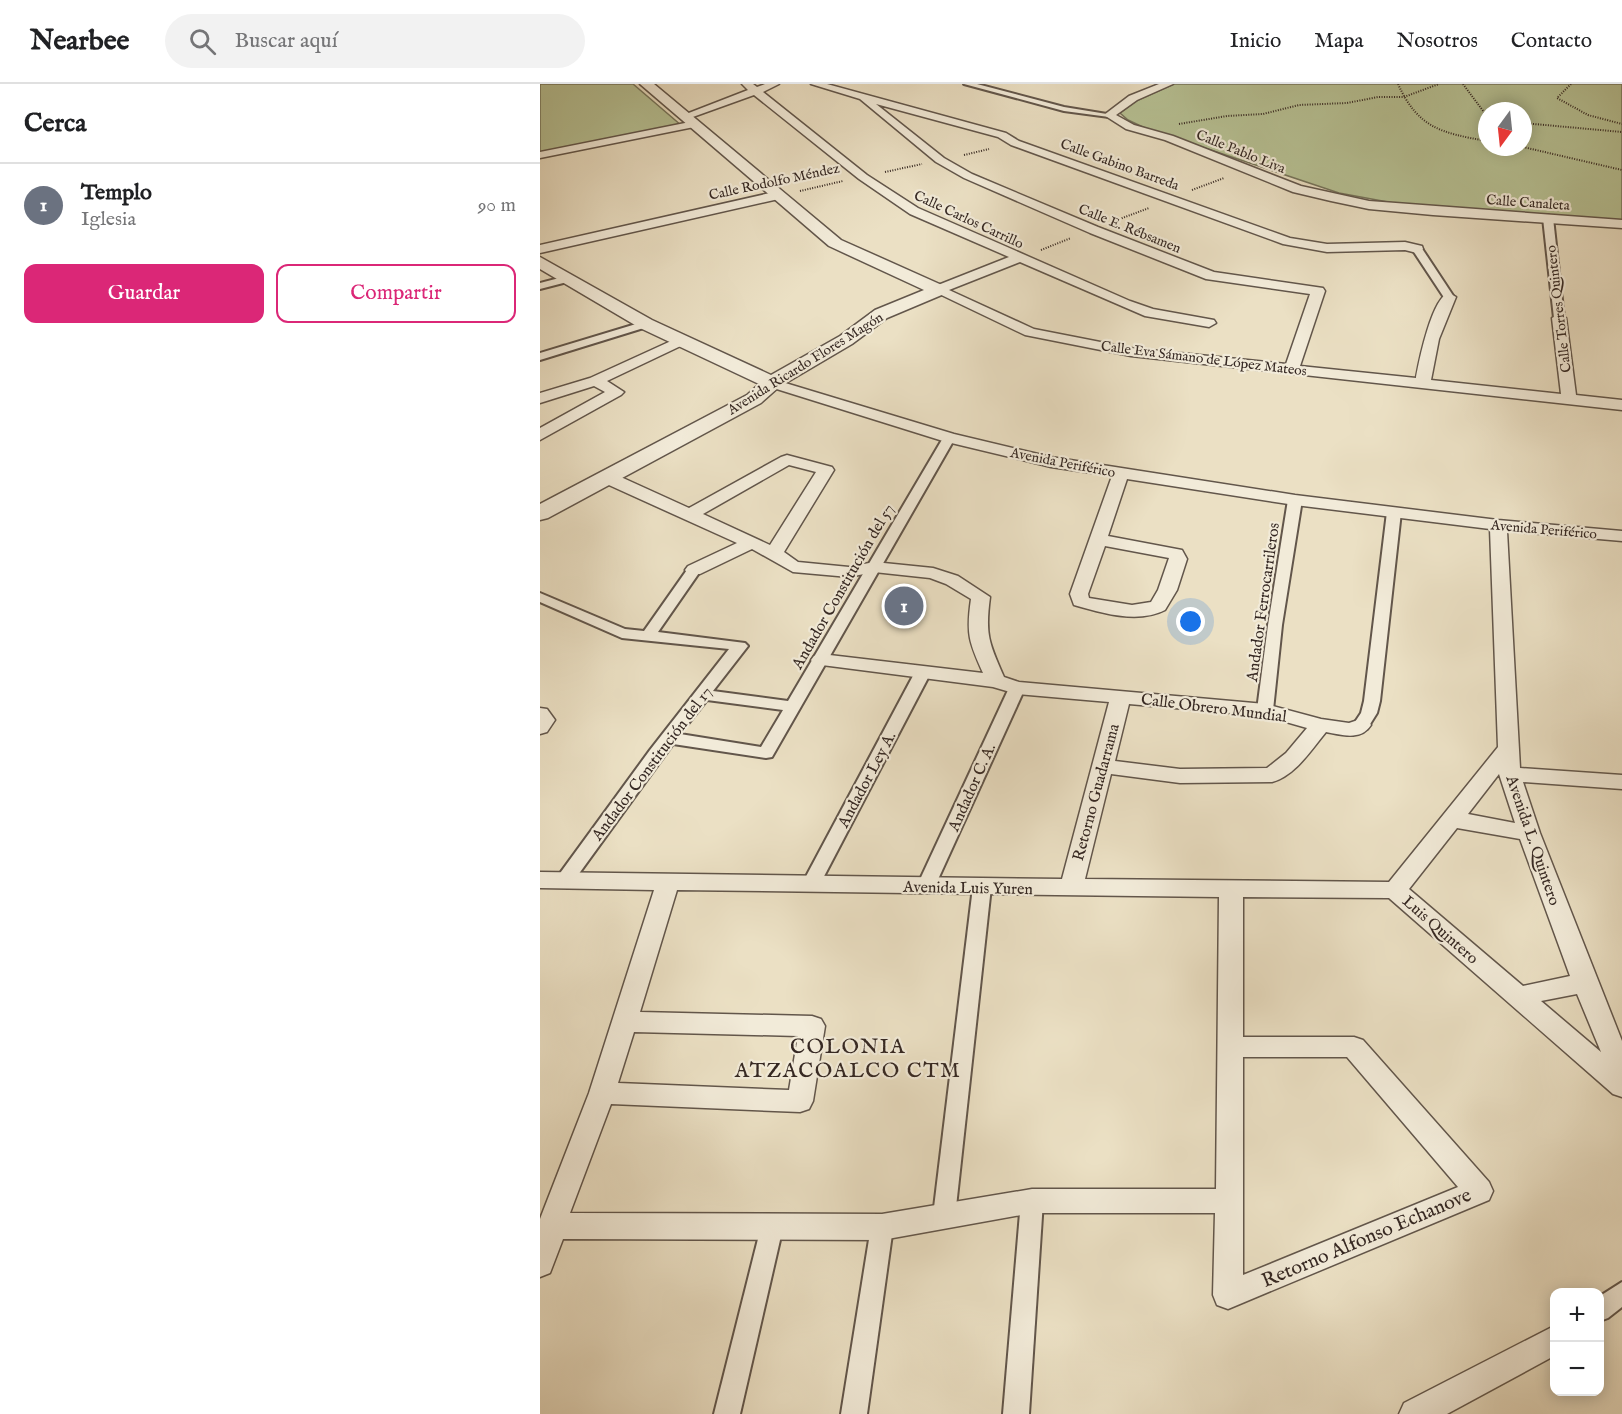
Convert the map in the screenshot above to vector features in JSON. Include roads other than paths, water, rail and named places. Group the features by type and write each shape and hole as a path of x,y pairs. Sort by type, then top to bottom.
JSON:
{"street":[{"name":"Calle Eva Sámano de López Mateos","path":"646,84 835,243 1030,332 1131,352 1622,405"},
{"path":"540,155 690,120 752,88 774,84"},
{"name":"Calle Gabino Barreda","path":"816,84 1002,135 1015,143 1287,241 1327,248 1404,246 1417,249"},
{"path":"968,84 1064,109 1109,115 1133,98 1168,84"},
{"name":"Calle Carlos Carrillo","path":"752,88 863,177 914,212 1150,313 1209,322"},
{"name":"Calle E. Rébsamen","path":"862,97 940,160 968,176 1094,230 1211,276 1318,291 1292,369"},
{"name":"Calle Pablo Liva","path":"1109,115 1130,127 1297,189 1369,205 1433,211"},
{"name":"Calle Rodolfo Méndez","path":"540,249 779,195"},
{"name":"Calle Canaleta","path":"1433,211 1622,224"},
{"name":"Calle Torres Quintero","path":"1548,218 1569,399"},
{"path":"1417,249 1449,297 1437,321 1427,353 1423,384"},
{"name":"Avenida Ricardo Flores Magón","path":"540,513 754,399 772,383 846,340 881,314 1019,258"},
{"name":"Avenida Periférico","path":"540,262 646,324 772,383 950,438 1051,462 1295,500 1498,525 1622,536"},
{"path":"540,286 567,279"},
{"path":"540,357 646,324"},
{"path":"540,398 595,381 682,340"},
{"path":"540,435 616,392 595,381"},
{"name":"Andador Constitución del 57","path":"669,738 766,753 950,438"},
{"path":"691,514 787,460 826,470 774,552"},
{"path":"1098,539 1176,554 1178,559 1159,604 1152,610 1141,611 1081,601 1079,594 1098,539 1121,473"},
{"path":"606,477 774,552 793,567 849,572 874,567 933,573 952,580 981,597 977,625 979,643 996,681"},
{"name":"Andador Ferrocarrileros","path":"1265,710 1275,625 1295,500"},
{"name":"Calle Obrero Mundial","path":"821,660 922,674 996,681 1017,688 1265,710 1321,725 1352,730 1361,725 1369,713 1372,701 1394,512"},
{"name":"Avenida L. Quintero","path":"1498,525 1510,774 1529,833 1585,983 1622,1072"},
{"path":"540,597 602,626 622,633 647,637 694,570 751,543"},
{"name":"Andador Constitución del 17","path":"564,880 740,646 647,637"},
{"name":"Andador Ley A.","path":"811,884 922,674"},
{"name":"Andador C. A.","path":"926,886 1017,688"},
{"path":"702,694 794,707"},
{"name":"Retorno Guadarrama","path":"1071,888 1120,696"},
{"path":"540,714 545,720 540,727"},
{"path":"1101,766 1180,776 1272,775 1293,758 1321,725"},
{"name":"Luis Quintero","path":"1508,749 1395,890 1622,1086"},
{"path":"1510,774 1622,782"},
{"path":"1451,819 1529,833"},
{"name":"Avenida Luis Yuren","path":"540,880 982,887 1231,887 1395,890"},
{"path":"540,1264 551,1226 602,1093 669,882"},
{"path":"944,1216 982,887"},
{"name":"Retorno Alfonso Echanove","path":"1230,1047 1354,1047 1479,1191 1228,1295 1231,887"},
{"path":"1519,996 1585,983"},
{"path":"602,1093 800,1101 812,1026 625,1022"},
{"path":"1016,1414 1032,1201"},
{"path":"551,1226 882,1227 1032,1201 1230,1201"},
{"path":"727,1414 772,1227"},
{"path":"854,1414 882,1227"},
{"path":"1604,1306 1622,1293"},
{"path":"1415,1414 1550,1342"}],"place":[{"name":"Templo","path":"904,606"}],"district":[{"name":"COLONIA ATZACOALCO CTM","path":"848,1058"}]}
